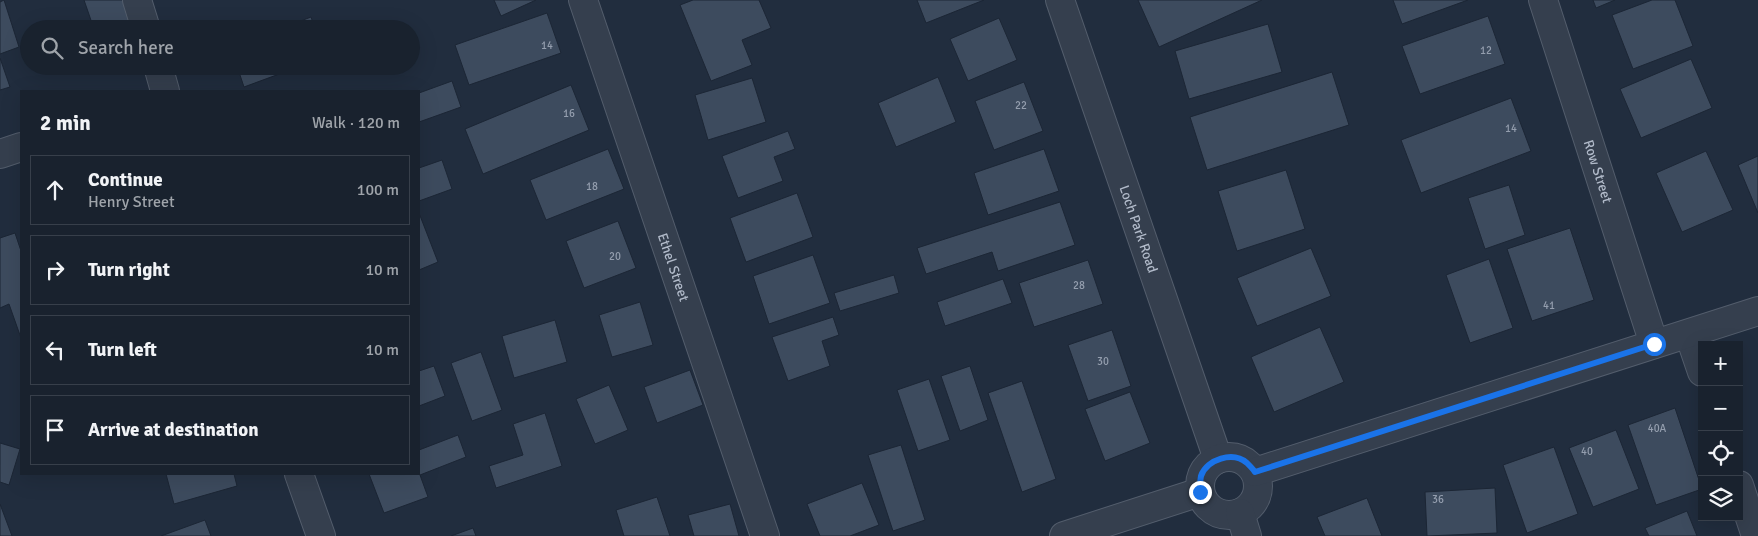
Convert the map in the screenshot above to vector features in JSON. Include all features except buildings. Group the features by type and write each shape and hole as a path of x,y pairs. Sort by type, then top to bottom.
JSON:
{"street":[{"path":"137,0 143,20"},
{"name":"Ethel Street","path":"583,0 765,536"},
{"name":"Loch Park Road","path":"1060,0 1218,459"},
{"name":"Row Street","path":"1543,0 1654,344"},
{"path":"161,75 166,90"},
{"path":"0,154 20,147"},
{"path":"1255,472 1758,311"},
{"path":"1689,334 1698,360"},
{"path":"1238,458 1247,463 1255,472 1258,492 1254,502 1247,509 1244,525 1230,515 1220,514 1211,510 1204,502 1200,492 1201,476 1206,467 1218,459 1238,458"},
{"path":"299,475 321,536"},
{"path":"1064,536 1200,492"},
{"path":"1743,497 1756,536"}],"route":[{"path":"1200,492 1201,476 1206,467 1218,459 1238,458 1247,463 1255,472 1654,344"}]}
